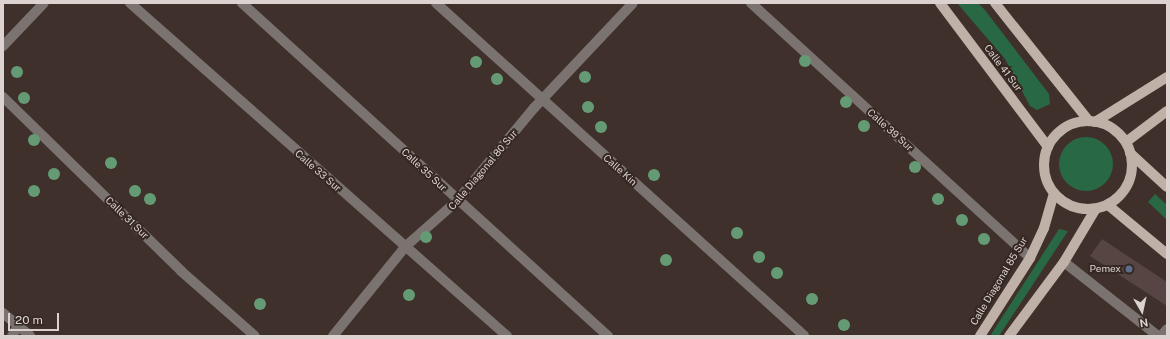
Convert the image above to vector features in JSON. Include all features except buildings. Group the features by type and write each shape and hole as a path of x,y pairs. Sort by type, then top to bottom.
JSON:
{"main road":[{"name":"Calle 41 Sur","path":"940,3 1048,148"},
{"path":"995,3 1092,122 1116,131 1126,142 1130,153 1132,170 1128,184 1108,205 1095,210 1066,203 1054,194 1044,168 1048,148 1062,130 1092,122 1167,77"},
{"path":"1126,142 1167,111"},
{"path":"1130,153 1167,187"},
{"name":"Calle Diagonal 85 Sur","path":"980,336 1030,258 1044,228 1054,194"},
{"path":"1108,205 1167,254"},
{"path":"1009,336 1064,262 1095,210"}],"street":[{"path":"3,46 44,3"},
{"name":"Calle 33 Sur","path":"130,3 325,178 406,246 507,336"},
{"name":"Calle 35 Sur","path":"242,3 457,201 608,336"},
{"name":"Calle Kin","path":"436,3 804,336"},
{"name":"Calle Diagonal 80 Sur","path":"334,336 406,246 457,201 542,100 633,3"},
{"name":"Calle 39 Sur","path":"751,3 1030,258"},
{"name":"Calle 31 Sur","path":"3,97 192,281 255,336"},
{"path":"1064,262 1160,336 1167,329"},
{"path":"3,312 30,336"},
{"path":"12,336 18,326"}],"green space":[{"path":"957,3 978,3 985,10 1049,94 1050,104 1037,110 1030,106 1005,59"},
{"path":"1086,137 1096,139 1105,145 1111,154 1113,164 1111,174 1105,183 1096,189 1086,191 1076,189 1067,183 1061,174 1059,164 1061,154 1067,145 1076,139"},
{"path":"1155,194 1167,205 1167,220 1148,202"},
{"path":"1059,229 1068,231 999,336 990,336"}],"place":[{"name":"Pemex","path":"1129,269"}]}
